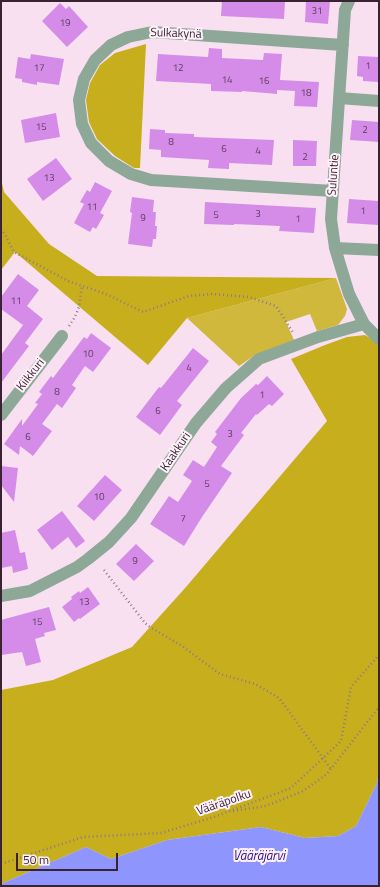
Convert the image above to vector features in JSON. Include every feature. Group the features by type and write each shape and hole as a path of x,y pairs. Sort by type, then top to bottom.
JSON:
{"street":[{"name":"Suluntie","path":"349,1 345,10 331,219 335,248 349,294 364,324 379,339"},
{"name":"Sulkakynä","path":"333,191 151,180 130,174 109,161 91,143 82,124 79,100 84,79 95,60 110,45 128,37 152,32 343,45"},
{"path":"339,98 379,101"},
{"path":"335,248 379,250"},
{"name":"Kaakkuri","path":"1,596 30,591 77,567 109,542 131,518 196,423 226,388 259,359 318,337 364,324"},
{"name":"Kiikkuri","path":"2,410 62,336"}],"path":[{"path":"1,229 4,231 14,252 68,281 106,294 143,312 189,296 212,294 249,297 276,306 300,343"},
{"path":"62,336 75,317 79,307 82,286"},
{"path":"104,570 145,623 150,627 182,646 220,674 255,684 279,698 331,769"},
{"name":"Vääräpolku","path":"1,864 83,837 161,833 227,812 291,788 341,741 351,687 378,657"},
{"path":"227,812 266,806 303,791 327,774 379,707"}],"shaded area":[{"path":"146,44 140,168 134,168 115,156 97,139 89,122 86,100 90,83 100,65 115,53"},
{"path":"1,179 4,192 49,244 97,276 336,278 187,318 148,365 15,252 1,270"},
{"path":"336,278 347,309 345,316 338,325 317,331 310,314 286,322 294,340 255,355 239,366 187,318"},
{"path":"365,335 375,341 379,346 379,770 377,783 356,826 338,836 305,838 261,827 167,840 111,859 86,847 1,884 1,690 53,680 132,647 186,587 327,421 291,359 347,337"}],"water":[{"name":"Vääräjärvi","path":"379,770 379,886 1,886 1,884 86,847 111,859 167,840 261,827 305,838 338,836 356,826 377,783"}],"building":[{"path":"222,1 285,1 284,19 221,16"},
{"path":"306,1 330,1 328,24 305,22"},
{"path":"60,3 66,9 69,6 88,27 67,47 42,21"},
{"path":"209,48 222,49 222,58 263,60 264,53 282,54 280,80 319,82 317,107 294,106 295,91 277,90 277,94 242,91 211,91 211,84 156,81 158,54 208,57"},
{"path":"31,54 64,59 59,85 37,82 37,85 22,82 22,79 15,78 18,57 30,59"},
{"path":"358,56 379,57 379,82 363,81 363,77 357,76"},
{"path":"56,113 60,137 25,143 21,120"},
{"path":"352,120 379,122 379,142 350,140"},
{"path":"150,129 165,130 165,133 194,134 194,137 274,140 272,165 229,163 229,169 208,168 209,160 161,157 161,150 149,149"},
{"path":"293,140 317,141 316,166 293,166"},
{"path":"56,158 72,179 43,201 27,179"},
{"path":"95,182 112,191 100,213 104,215 96,229 93,227 90,232 74,223 84,204 80,202 87,190 90,192"},
{"path":"132,197 154,200 153,212 156,212 155,226 157,226 156,239 153,239 152,247 128,244 132,213 130,212"},
{"path":"349,199 379,201 379,225 347,223"},
{"path":"205,202 316,208 314,233 279,231 280,226 204,224"},
{"path":"18,274 39,290 27,306 43,319 25,343 29,346 1,383 1,355 23,325 1,309 1,297"},
{"path":"91,333 111,348 93,372 85,366 72,385 76,388 62,408 57,404 42,424 52,431 33,456 20,446 19,455 4,444 22,419 22,426 38,404 35,403 42,394 39,392 51,376 53,378 84,337 87,339"},
{"path":"193,348 209,361 177,401 182,405 160,435 136,417 159,387 161,388"},
{"path":"267,376 284,394 272,406 269,404 257,415 256,414 241,433 244,435 221,466 232,473 184,546 150,524 169,496 178,502 192,481 183,475 193,460 204,467 217,447 211,442 217,434 215,432 241,398"},
{"path":"1,466 18,468 14,502 1,485"},
{"path":"105,475 122,490 94,521 77,506"},
{"path":"62,511 85,541 76,548 68,537 52,550 37,530"},
{"path":"15,530 20,553 25,552 28,569 13,573 12,566 1,568 1,533"},
{"path":"136,544 154,561 134,581 116,564"},
{"path":"88,587 100,604 74,622 62,607 72,599 71,597"},
{"path":"49,607 56,630 44,633 45,636 35,639 41,662 26,666 22,652 1,655 1,620"}]}
